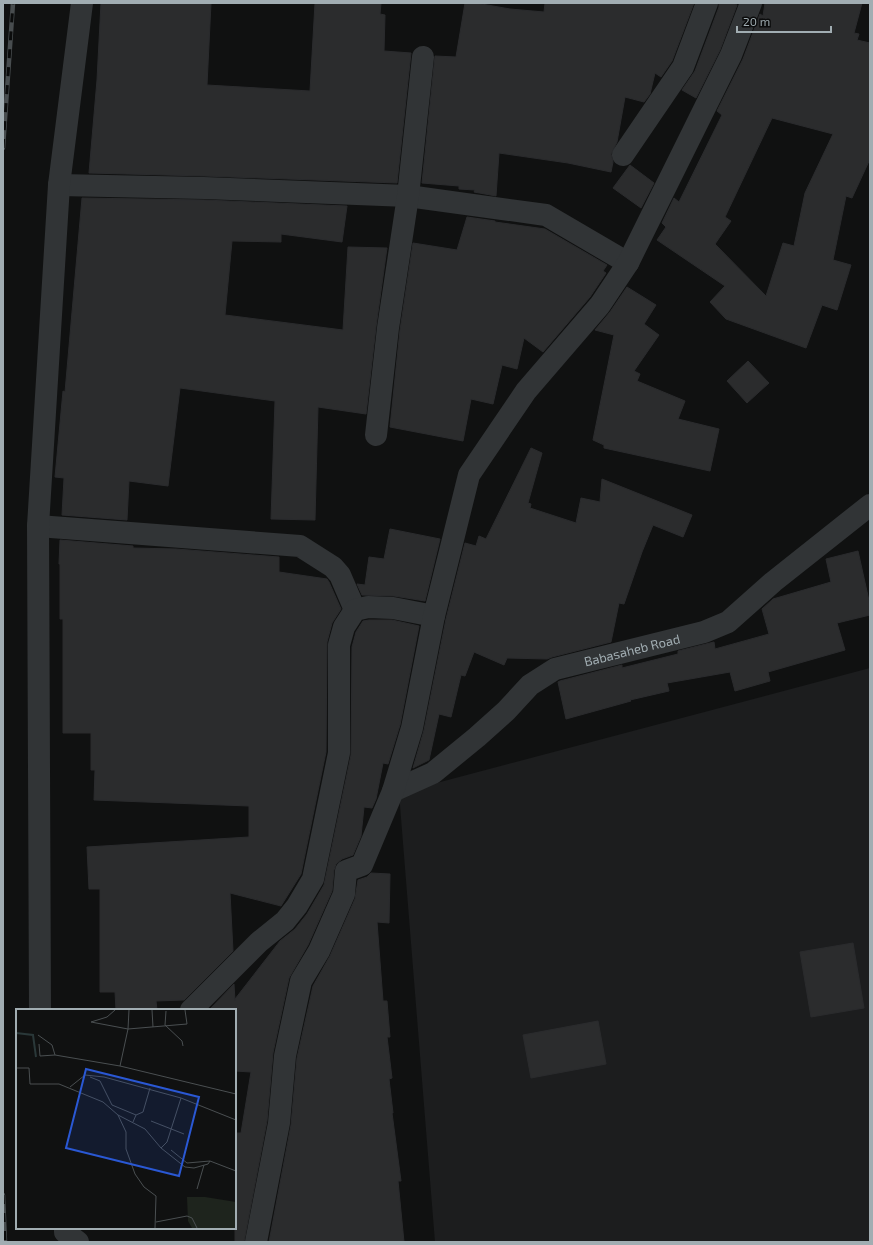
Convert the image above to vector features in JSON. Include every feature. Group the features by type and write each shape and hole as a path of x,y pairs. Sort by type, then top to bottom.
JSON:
{"street":[{"path":"40,1009 38,526 58,185 82,3"},
{"path":"623,155 683,67 707,3"},
{"path":"256,1242 279,1123 285,1056 301,981 319,951 344,894 346,871 362,865 393,791 412,728 434,616 469,476 526,391 600,304 628,263 731,55 751,3"},
{"path":"376,436 388,328 408,196 423,57"},
{"path":"58,185 204,188 408,196 546,215 628,263"},
{"name":"Babasaheb Road","path":"393,791 433,773 494,722 530,686 555,669 670,639 704,632 728,622 779,578 870,505"},
{"path":"38,526 300,546 333,567 340,575 354,610"},
{"path":"192,1009 259,942 285,921 297,906 313,879 339,753 339,645 344,627 354,610 368,606 393,608 434,616"}],"shaded area":[{"path":"870,668 870,1242 435,1242 399,793"}],"building":[{"path":"101,3 211,3 207,85 310,91 315,3 381,3 380,14 385,15 384,51 411,53 397,183 89,173 97,80"},
{"path":"465,3 476,3 510,9 544,12 545,3 694,3 672,61 661,77 655,73 650,94 644,102 625,97 617,142 611,154 613,162 611,172 568,163 499,153 496,196 474,192 475,190 459,189 459,186 422,183 435,56 456,57"},
{"path":"719,3 733,3 737,5 720,50 696,98 682,90 695,71 719,7"},
{"path":"765,3 862,3 854,33 859,34 857,40 870,43 870,159 852,198 846,196 833,260 851,265 837,310 822,305 806,348 726,319 710,302 725,286 657,240 666,227 662,223 674,198 679,202 722,115 717,111 743,59 760,14 763,16","holes":["772,118 833,134 805,193 794,246 783,243 766,296 715,244 731,221 725,217"]},
{"path":"630,165 654,183 641,208 613,188"},
{"path":"82,198 204,200 347,206 342,242 281,234 281,242 232,241 225,315 343,330 348,247 387,248 366,414 318,407 315,520 271,519 275,401 180,388 168,486 129,481 127,520 62,515 64,478 55,477 63,391 65,392"},
{"path":"467,217 545,229 607,265 603,271 606,273 590,297 543,352 524,338 517,369 502,365 493,404 471,399 463,441 390,427 400,330 413,243 457,250"},
{"path":"627,287 656,305 644,324 659,335 634,371 640,374 637,381 685,401 678,419 719,429 710,471 604,448 604,445 593,440 614,335 595,330 610,312"},
{"path":"748,361 769,383 747,403 727,381"},
{"path":"531,448 542,453 528,503 531,504 530,508 576,523 581,498 600,502 602,479 692,515 683,537 653,525 624,604 619,603 611,642 547,659 507,658 504,665 474,652 465,676 461,675 451,717 439,714 429,760 413,768 424,730 446,619 465,543 476,546 479,536 486,539"},
{"path":"390,529 440,539 425,601 394,596 362,595 357,584 365,585 369,557 384,559"},
{"path":"60,540 133,546 133,548 176,549 279,557 279,572 327,579 341,609 332,623 327,642 326,752 301,874 281,906 230,893 233,951 184,1000 156,1001 157,1009 116,1009 115,992 100,992 100,889 89,889 87,847 249,837 249,806 94,800 95,770 91,770 91,733 63,733 63,619 60,619"},
{"path":"858,551 870,605 870,615 837,623 845,650 768,672 770,681 735,691 730,672 667,683 669,691 630,700 631,701 566,719 558,682 622,665 622,668 678,654 678,651 714,642 715,649 769,634 762,609 773,599 831,582 826,559"},
{"path":"392,620 419,626 400,725 388,764 383,763 376,799 372,808 364,807 361,836 353,855 342,859 336,864 332,891 308,945 289,978 273,1053 267,1121 244,1242 235,1242 236,1133 241,1133 251,1072 236,1071 236,1009 211,1008 234,984 235,1001 280,941 295,929 307,914 324,885 351,755 352,647 356,632 363,621"},
{"path":"371,873 390,874 389,923 377,922 383,1001 387,1001 390,1037 387,1037 392,1078 389,1079 401,1181 398,1181 404,1242 269,1242 291,1125 297,1058 313,986 330,956 355,899 358,880 367,877"},
{"path":"853,943 864,1008 811,1017 800,952"},
{"path":"598,1021 606,1064 531,1078 523,1035"}],"railway":[{"path":"3,148 13,3"},
{"path":"3,1195 5,1242"}]}
